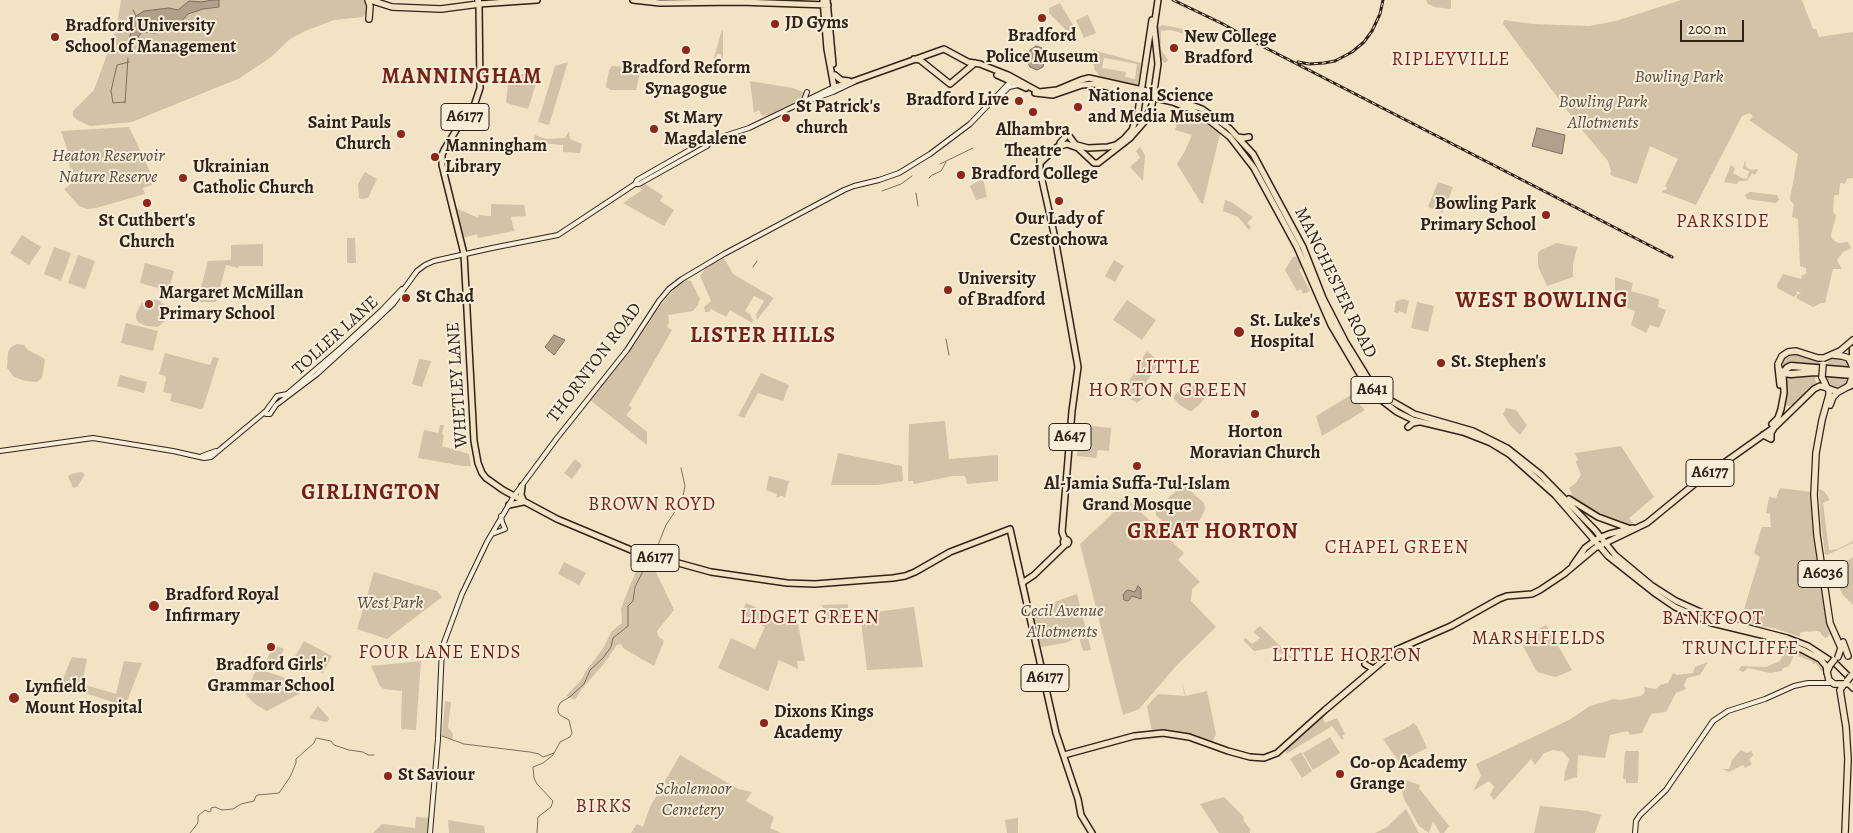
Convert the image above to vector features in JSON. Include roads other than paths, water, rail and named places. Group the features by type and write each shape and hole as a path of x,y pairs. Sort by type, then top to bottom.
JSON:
{"highway":[{"path":"369,19 371,1 392,7 441,9 478,2"},
{"path":"1853,340 1830,356 1823,364 1822,377 1828,389 1838,392 1851,384 1853,347"},
{"path":"1791,351 1819,358 1844,356 1852,366 1791,366 1786,368 1783,373 1778,368 1783,355 1791,351"},
{"name":"A6036","path":"1828,389 1829,396 1816,453 1814,495 1830,623 1841,648 1835,662"},
{"name":"A6036","path":"1835,662 1851,658 1834,622 1818,515 1817,478 1819,454 1830,403 1838,392"},
{"path":"1835,662 1827,673 1828,679 1834,684 1842,707"},
{"path":"1834,684 1849,680"},
{"path":"1845,833 1848,759 1846,727 1840,690 1849,680"}],"main road":[{"path":"478,2 537,0"},
{"path":"633,0 660,3 823,3"},
{"path":"1091,159 1090,152 1116,145 1129,134 1135,123 1156,0"},
{"name":"A6177","path":"464,254 442,165 442,155 460,123 476,103 481,83 478,2"},
{"path":"823,3 836,87"},
{"path":"823,3 827,49 836,87"},
{"path":"1067,139 1097,164 1137,132 1152,107 1156,80 1158,57 1153,18"},
{"path":"836,87 944,49 1039,92 1057,90 1081,80 1094,81"},
{"path":"923,62 928,54"},
{"path":"914,59 923,62 950,84 975,63"},
{"path":"975,63 978,67 1013,79 1025,88 1040,95 1053,96 1094,81"},
{"path":"834,74 841,80 852,81"},
{"path":"1003,77 1004,89"},
{"name":"THORNTON ROAD","path":"430,833 440,711 442,648 468,581 501,516 514,496 571,419 627,350 659,301 675,284 724,254 844,190 888,178 930,154 956,135 992,102 1013,79"},
{"path":"1130,92 1143,112 1148,111 1165,97 1156,80"},
{"name":"MANCHESTER ROAD","path":"1094,81 1165,97 1178,98 1202,109 1238,136 1297,247 1327,318 1368,386 1386,404 1423,423 1473,436 1509,454 1541,482 1610,554 1676,601 1706,616 1791,636 1813,645 1832,657 1835,662"},
{"name":"MANCHESTER ROAD","path":"1094,81 1130,92 1140,91"},
{"path":"992,102 997,100 1012,86 1025,88"},
{"name":"TOLLER LANE","path":"266,412 270,414 282,399 332,358 392,303 419,269 425,265 464,254 558,235 635,184 637,180 652,170 707,140 749,128 836,87"},
{"path":"803,102 807,92"},
{"name":"MANCHESTER ROAD","path":"1165,97 1200,114 1253,154 1300,241 1323,298 1345,341 1369,380 1384,395 1410,415 1472,431 1497,442 1531,465 1588,523 1599,542"},
{"path":"1238,136 1244,138 1249,136"},
{"path":"1067,139 1075,144 1105,151 1105,159"},
{"path":"1067,139 1075,144"},
{"path":"1040,161 1067,139"},
{"path":"1040,161 1067,139"},
{"name":"A647","path":"1022,581 1057,554 1064,542 1062,532 1072,411 1078,364 1040,161"},
{"path":"1293,228 1297,247"},
{"path":"1300,241 1310,280"},
{"path":"1293,253 1300,254"},
{"name":"WHETLEY LANE","path":"464,254 476,455 480,468 486,478 514,496"},
{"path":"1778,368 1783,402 1791,407 1800,402"},
{"path":"1775,424 1780,415 1783,402 1783,373"},
{"name":"A6177","path":"1620,535 1640,524 1689,484 1783,419 1814,389 1820,386 1828,389"},
{"name":"TOLLER LANE","path":"0,451 93,438 202,456 216,452 266,412 277,396 282,399"},
{"path":"1399,406 1407,408 1412,405"},
{"path":"1408,427 1414,423 1423,423"},
{"name":"A6177","path":"1573,566 1578,557 1599,542 1647,523 1697,482 1764,435 1775,424"},
{"path":"509,504 524,502 521,495 522,486"},
{"path":"1560,494 1598,517 1615,525 1630,529"},
{"name":"A6177","path":"514,496 572,527 654,558 711,572 768,581 806,584 893,578 909,575 950,552 1010,529 1054,726 1064,756 1145,734 1163,733 1178,734 1242,755 1264,758 1277,754 1364,676 1401,648 1450,626 1499,599 1507,596 1532,594 1540,590 1562,576 1588,550"},
{"path":"491,535 505,528 501,516"},
{"path":"1588,523 1592,518 1598,517"},
{"path":"1588,533 1588,550 1610,554 1612,545 1620,535 1615,525"},
{"path":"1578,557 1599,542 1613,557 1615,562"},
{"name":"MANCHESTER ROAD","path":"1610,554 1615,562 1656,594 1689,614 1727,628 1787,640 1835,662"},
{"path":"1770,637 1820,659 1826,666 1827,673 1818,683"},
{"name":"A641","path":"1835,662 1849,680"},
{"path":"1365,664 1373,669"},
{"path":"1849,680 1849,684 1853,688"},
{"path":"1356,683 1361,683 1365,686"},
{"path":"1635,833 1636,821 1640,815 1659,798 1676,778 1713,721 1724,713 1765,699 1794,686 1818,683 1834,684"},
{"path":"1064,756 1078,799 1081,816 1092,833"}],"waterway":[{"path":"133,10 136,16"},
{"path":"128,49 129,45"},
{"path":"125,103 128,58"},
{"path":"125,102 113,103 111,91 117,65 129,62"},
{"path":"940,164 973,148"},
{"path":"929,178 941,171 946,162"},
{"path":"882,191 901,184 912,176"},
{"path":"916,193 918,206"},
{"path":"753,267 757,261"},
{"path":"946,339 949,355"},
{"path":"656,550 666,525 683,496 685,486 681,468"},
{"path":"537,833 538,817 551,807 553,801 537,784 534,778 533,767 543,763 553,755 560,742 570,737 572,733 569,720 560,715 558,707 561,702 584,684 590,670 603,658 611,647 613,638 628,626 628,606 633,601 635,587 650,560"},
{"path":"442,736 464,744 530,752 543,757 554,753"},
{"path":"190,833 198,823 198,816 205,810 209,812 211,808 215,807 222,810 233,809 241,804 254,801 258,795 279,793 290,777 296,759 314,743 316,738 331,741 334,745 349,750 374,755"}],"railway":[{"path":"1173,0 1223,24 1262,46 1672,257"},
{"path":"1298,62 1309,64 1335,61 1352,52 1364,42 1372,31 1380,14 1383,0"}],"place":[{"name":"Bradford Police Museum","path":"1042,18"},
{"name":"JD Gyms","path":"775,24"},
{"name":"Bradford University School of Management","path":"55,37"},
{"name":"New College Bradford","path":"1174,48"},
{"name":"Bradford Reform Synagogue","path":"686,50"},
{"name":"Bradford Live","path":"1019,101"},
{"name":"National Science and Media Museum","path":"1078,107"},
{"name":"Alhambra Theatre","path":"1033,112"},
{"name":"St Patrick's church","path":"786,118"},
{"name":"St Mary Magdalene","path":"654,129"},
{"name":"Saint Pauls Church","path":"401,134"},
{"name":"Manningham Library","path":"435,157"},
{"name":"Bradford College","path":"961,175"},
{"name":"Ukrainian Catholic Church","path":"183,178"},
{"name":"Our Lady of Czestochowa","path":"1059,201"},
{"name":"St Cuthbert's Church","path":"147,203"},
{"name":"Bowling Park Primary School","path":"1546,215"},
{"name":"University of Bradford","path":"948,290"},
{"name":"St Chad","path":"406,298"},
{"name":"Margaret McMillan Primary School","path":"149,304"},
{"name":"St. Luke's Hospital","path":"1239,332"},
{"name":"St. Stephen's","path":"1441,363"},
{"name":"Horton Moravian Church","path":"1255,414"},
{"name":"Al-Jamia Suffa-Tul-Islam Grand Mosque","path":"1137,466"},
{"name":"Bradford Royal Infirmary","path":"154,606"},
{"name":"Bradford Girls' Grammar School","path":"271,647"},
{"name":"Lynfield Mount Hospital","path":"14,698"},
{"name":"Dixons Kings Academy","path":"764,723"},
{"name":"Co-op Academy Grange","path":"1340,774"},
{"name":"St Saviour","path":"388,776"}],"district":[{"name":"RIPLEYVILLE","path":"1451,60"},
{"name":"MANNINGHAM","path":"462,78"},
{"name":"PARKSIDE","path":"1723,222"},
{"name":"WEST BOWLING","path":"1542,302"},
{"name":"LISTER HILLS","path":"763,337"},
{"name":"LITTLE HORTON GREEN","path":"1168,380"},
{"name":"GIRLINGTON","path":"371,494"},
{"name":"BROWN ROYD","path":"652,505"},
{"name":"GREAT HORTON","path":"1213,533"},
{"name":"CHAPEL GREEN","path":"1397,548"},
{"name":"LIDGET GREEN","path":"810,618"},
{"name":"BANKFOOT","path":"1713,619"},
{"name":"MARSHFIELDS","path":"1539,639"},
{"name":"TRUNCLIFFE","path":"1741,649"},
{"name":"FOUR LANE ENDS","path":"440,653"},
{"name":"LITTLE HORTON","path":"1347,656"},
{"name":"BIRKS","path":"604,807"}],"park label":[{"name":"Bowling Park","path":"1679,78"},
{"name":"Bowling Park Allotments","path":"1603,113"},
{"name":"Heaton Reservoir Nature Reserve","path":"108,167"},
{"name":"West Park","path":"390,604"},
{"name":"Cecil Avenue Allotments","path":"1062,622"},
{"name":"Scholemoor Cemetery","path":"693,800"}]}
